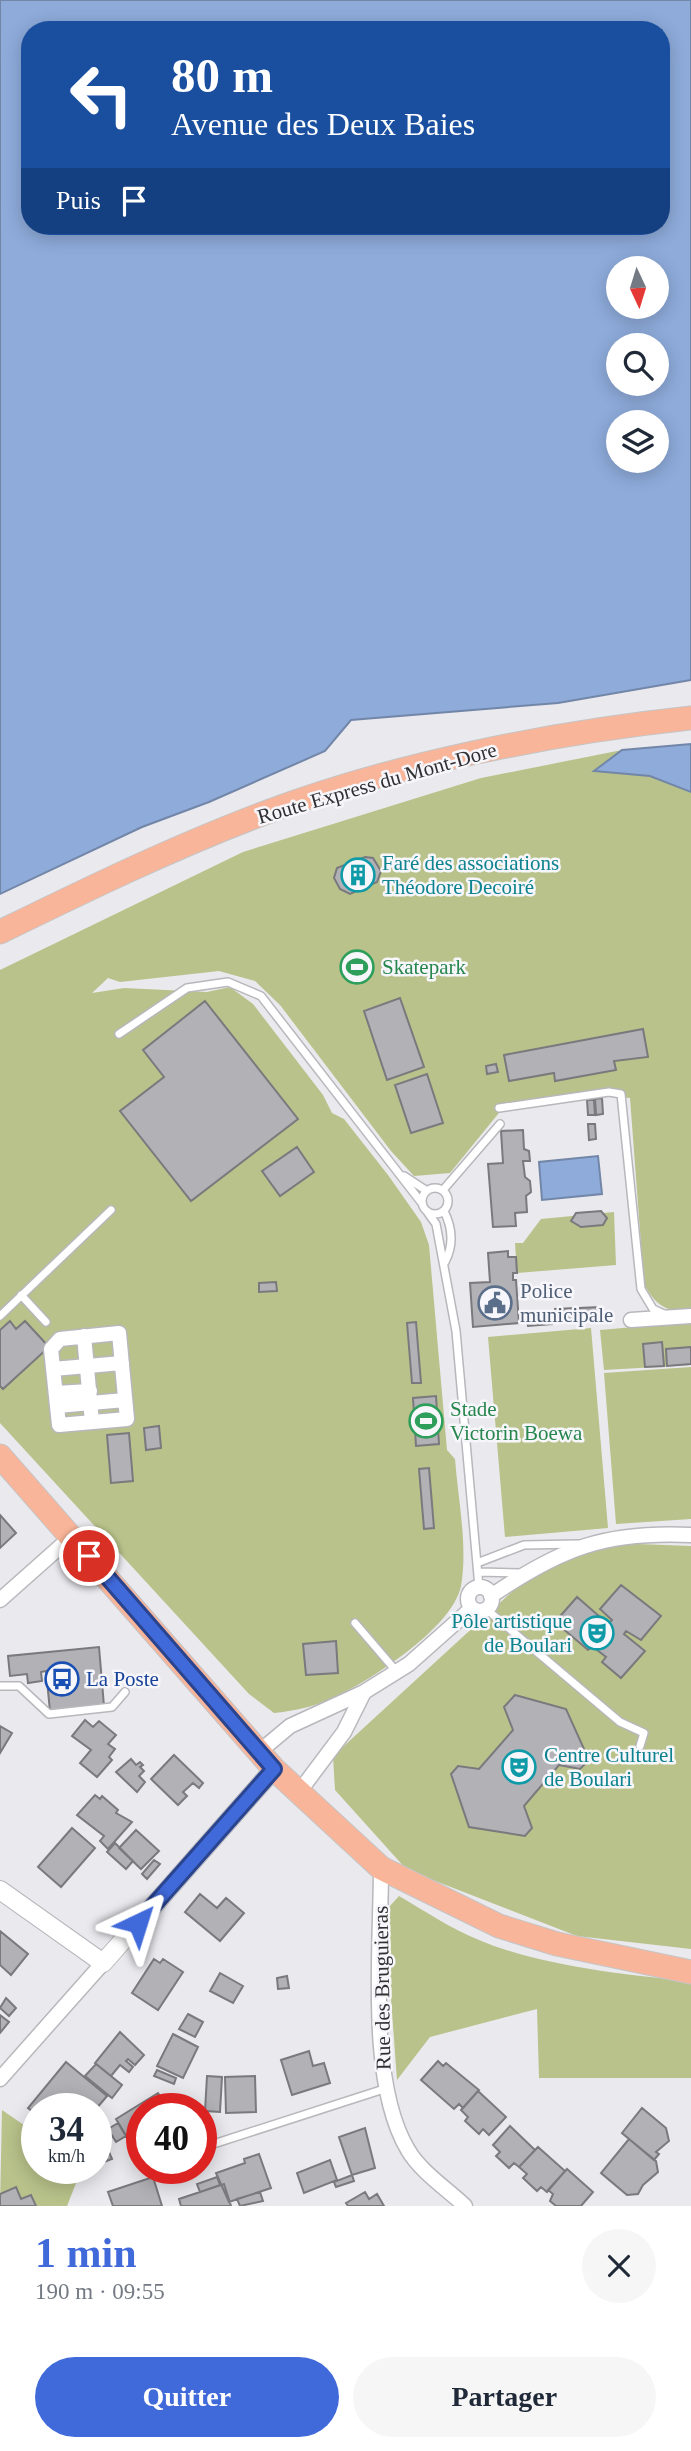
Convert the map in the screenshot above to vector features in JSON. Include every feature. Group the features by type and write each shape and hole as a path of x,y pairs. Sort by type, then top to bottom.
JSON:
{"main road":[{"name":"Route Express du Mont-Dore","path":"0,932 145,862 262,814 303,801 395,773 506,746 691,718"},
{"path":"0,1456 267,1760 381,1868 499,1926 557,1944 660,1967 691,1971"}],"street":[{"path":"631,1320 691,1316"},
{"path":"119,1333 127,1419 59,1425 51,1349 60,1339 84,1336 119,1333"},
{"path":"88,1366 106,1334"},
{"path":"84,1336 92,1422"},
{"path":"53,1369 122,1363"},
{"path":"56,1399 90,1397 125,1400"},
{"path":"0,2079 103,1963 267,1760 290,1726 364,1692 397,1672 481,1594 525,1572 586,1544 614,1536 691,1535"},
{"path":"0,1600 72,1537"},
{"path":"299,1792 344,1732 364,1692"},
{"name":"Rue des Bruguieras","path":"381,1868 380,2040 384,2089 409,2152 465,2206"},
{"path":"0,1890 103,1963"}],"lane":[{"path":"118,1034 187,988 228,982 261,996 401,1173 436,1224 444,1263 456,1331 481,1594 620,1722 644,1733 640,1746"},
{"path":"499,1108 609,1092 621,1094 640,1289 653,1309 670,1317"},
{"path":"443,1190 500,1124"},
{"path":"401,1173 426,1191"},
{"path":"421,1202 426,1191 434,1188 443,1190"},
{"path":"428,1213 444,1211 449,1202 443,1190"},
{"path":"0,1316 111,1210"},
{"path":"444,1211 451,1226 452,1249 444,1263"},
{"path":"21,1295 46,1322"},
{"path":"477,1563 524,1545 586,1544"},
{"path":"481,1594 525,1572"},
{"path":"355,1623 397,1672"},
{"path":"0,1686 19,1686 49,1714 112,1707 125,1692"},
{"path":"217,2143 384,2089"}],"green space":[{"path":"622,750 595,771 650,776 691,792 691,1311 668,1309 657,1302 644,1284 630,1098 611,1096 507,1103 450,1173 414,1176 391,1151 280,1005 255,981 219,971 120,982 108,978 92,993 124,988 207,992 230,987 253,1004 323,1095 332,1113 344,1119 388,1175 421,1222 429,1245 447,1450 455,1459 462,1523 461,1586 454,1603 442,1619 426,1636 386,1667 331,1699 274,1713 249,1694 0,1423 0,970 243,852 481,778"},
{"path":"614,1212 616,1265 517,1273 515,1243 523,1243 541,1219"},
{"path":"691,1322 691,1365 604,1370 600,1330"},
{"path":"591,1328 608,1528 505,1537 488,1337"},
{"path":"691,1367 691,1519 616,1524 604,1373"},
{"path":"610,1545 691,1546 691,1949 577,1936 407,1870 335,1790 333,1756 515,1589 536,1572"},
{"path":"399,1896 469,1936 502,1949 555,1963 691,1981 691,2078 539,2078 537,2009 430,2037 397,2080 389,1971 389,1907"},
{"path":"2,2110 21,2123 21,2184 76,2184 67,2206 0,2206"}],"water":[{"path":"0,0 691,0 691,680 558,703 351,720 325,751 209,802 142,827 0,894"},
{"path":"691,744 691,792 650,776 594,771 622,750"},
{"path":"598,1156 602,1194 542,1200 539,1162"}],"building":[{"name":"Faré des associations Théodore Decoiré","path":"365,857 373,858 381,871 377,882 350,894 340,889 334,878 337,868"},
{"path":"400,998 424,1067 387,1080 364,1011"},
{"path":"205,1001 298,1119 191,1201 120,1111 164,1077 143,1050"},
{"path":"643,1029 648,1057 614,1061 616,1070 555,1081 554,1073 509,1081 504,1055"},
{"path":"496,1064 498,1072 487,1074 486,1066"},
{"path":"427,1074 443,1123 411,1133 395,1085"},
{"path":"602,1098 603,1114 596,1115 595,1099"},
{"path":"587,1100 594,1100 595,1115 588,1115"},
{"path":"588,1124 595,1124 596,1139 589,1140"},
{"path":"523,1130 524,1149 529,1151 530,1161 523,1161 531,1192 526,1196 527,1212 515,1213 516,1226 493,1227 488,1164 503,1163 501,1131"},
{"path":"297,1147 314,1172 280,1196 262,1171"},
{"path":"601,1211 607,1218 603,1225 581,1227 571,1221 576,1213"},
{"name":"Police municipale","path":"508,1251 508,1257 516,1257 517,1273 513,1273 513,1280 516,1280 519,1323 473,1327 470,1283 490,1282 488,1253"},
{"path":"276,1282 277,1291 259,1292 259,1283"},
{"path":"599,1307 600,1321 581,1322 580,1308"},
{"path":"575,1308 576,1322 556,1323 555,1309"},
{"path":"551,1311 552,1324 528,1326 526,1313"},
{"path":"10,1321 16,1329 25,1321 49,1347 3,1389 0,1386 0,1330"},
{"name":"Stade Victorin Boewa","path":"416,1322 421,1383 412,1383 407,1323"},
{"path":"662,1342 664,1366 645,1367 643,1344"},
{"path":"691,1347 691,1364 667,1366 666,1349"},
{"name":"Stade Victorin Boewa","path":"436,1396 439,1444 416,1446 413,1398"},
{"path":"159,1426 161,1448 146,1450 144,1428"},
{"path":"129,1433 133,1481 111,1483 107,1435"},
{"name":"Stade Victorin Boewa","path":"429,1468 434,1528 424,1529 419,1469"},
{"path":"0,1515 16,1533 0,1548"},
{"name":"Pôle artistique de Boulari","path":"621,1585 661,1616 641,1640 626,1631 624,1634 645,1651 621,1678 602,1662 606,1657 592,1646 588,1650 555,1622 577,1597 608,1624 612,1620 600,1609"},
{"path":"336,1641 338,1673 306,1675 303,1644"},
{"path":"99,1647 104,1706 50,1711 46,1671 41,1672 42,1681 28,1683 27,1674 10,1676 8,1656"},
{"name":"Centre Culturel de Boulari","path":"515,1695 566,1709 589,1760 580,1769 559,1765 524,1806 532,1828 525,1836 469,1827 451,1774 458,1766 479,1769 513,1730 504,1707"},
{"path":"85,1720 93,1727 99,1721 116,1735 108,1744 115,1749 109,1757 112,1760 97,1777 80,1763 91,1750 72,1736"},
{"path":"0,1726 12,1733 0,1753"},
{"path":"174,1755 203,1783 199,1788 193,1783 183,1792 187,1796 178,1805 151,1779"},
{"path":"131,1759 136,1765 140,1762 143,1765 140,1767 144,1771 139,1776 145,1782 137,1792 116,1772"},
{"path":"95,1795 100,1799 102,1796 118,1810 116,1813 132,1822 108,1849 100,1841 104,1836 77,1815"},
{"path":"72,1828 95,1848 61,1887 38,1867"},
{"path":"136,1830 159,1851 141,1869 119,1848"},
{"path":"115,1843 133,1861 126,1869 107,1852"},
{"path":"154,1860 160,1864 147,1879 142,1874"},
{"path":"200,1894 217,1908 226,1898 244,1913 220,1941 185,1912"},
{"path":"0,1931 28,1954 11,1975 0,1965"},
{"path":"154,1959 160,1963 163,1959 183,1972 158,2010 132,1993"},
{"path":"220,1973 243,1986 233,2003 210,1991"},
{"path":"287,1976 289,1988 278,1989 277,1978"},
{"path":"6,1998 16,2008 9,2016 0,2008"},
{"path":"188,2014 203,2022 195,2037 179,2029"},
{"path":"0,2015 9,2022 0,2033"},
{"path":"120,2032 144,2055 135,2065 128,2059 126,2061 133,2067 129,2072 120,2065 111,2076 95,2063"},
{"path":"173,2034 198,2047 183,2078 157,2066"},
{"path":"309,2051 313,2066 324,2063 330,2083 292,2095 281,2060"},
{"path":"438,2061 443,2066 446,2063 479,2090 463,2108 459,2104 454,2109 421,2080"},
{"path":"66,2062 103,2093 40,2093"},
{"path":"96,2064 122,2085 112,2098 112,2093 106,2093 85,2076"},
{"path":"157,2070 176,2078 174,2084 154,2076"},
{"path":"207,2076 222,2077 220,2112 217,2112 217,2093 206,2093"},
{"path":"255,2076 256,2112 226,2113 225,2077"},
{"path":"478,2091 506,2117 489,2135 483,2129 479,2134 465,2121 468,2117 461,2110"},
{"path":"642,2108 666,2128 669,2141 656,2152 659,2154 654,2160 622,2133"},
{"path":"126,2113 126,2135 116,2119"},
{"path":"118,2123 126,2136 116,2142 112,2136 112,2127"},
{"path":"510,2126 535,2150 519,2167 514,2163 509,2168 496,2156 500,2152 493,2145"},
{"path":"365,2128 375,2168 352,2175 339,2137"},
{"path":"629,2139 656,2161 658,2172 643,2185 638,2194 627,2195 601,2173"},
{"path":"538,2147 565,2171 547,2192 541,2187 537,2191 523,2178 527,2174 519,2167"},
{"path":"259,2154 271,2188 229,2202 217,2173 245,2163 244,2159"},
{"path":"330,2160 337,2180 304,2193 297,2173"},
{"path":"567,2169 593,2192 581,2206 556,2206 550,2201 553,2194 548,2190"},
{"path":"352,2175 354,2181 336,2187 334,2182"},
{"path":"217,2177 220,2185 200,2192 197,2184 217,2184"},
{"path":"132,2184 155,2184 162,2206 113,2206 108,2192"},
{"path":"224,2184 231,2206 181,2206 179,2199"},
{"path":"16,2187 21,2199 31,2195 36,2206 0,2206 0,2194"},
{"path":"260,2192 263,2201 240,2206 237,2199"},
{"path":"365,2192 369,2199 377,2194 384,2206 348,2206 346,2203"}],"place":[{"name":"Faré des associations Théodore Decoiré","path":"358,875"},
{"name":"Skatepark","path":"357,967"},
{"name":"Police municipale","path":"495,1303"},
{"name":"Stade Victorin Boewa","path":"426,1421"},
{"name":"Pôle artistique de Boulari","path":"597,1633"},
{"name":"La Poste","path":"62,1679"},
{"name":"Centre Culturel de Boulari","path":"519,1767"}],"route":[{"path":"89,1556 274,1769 138,1923"}]}
